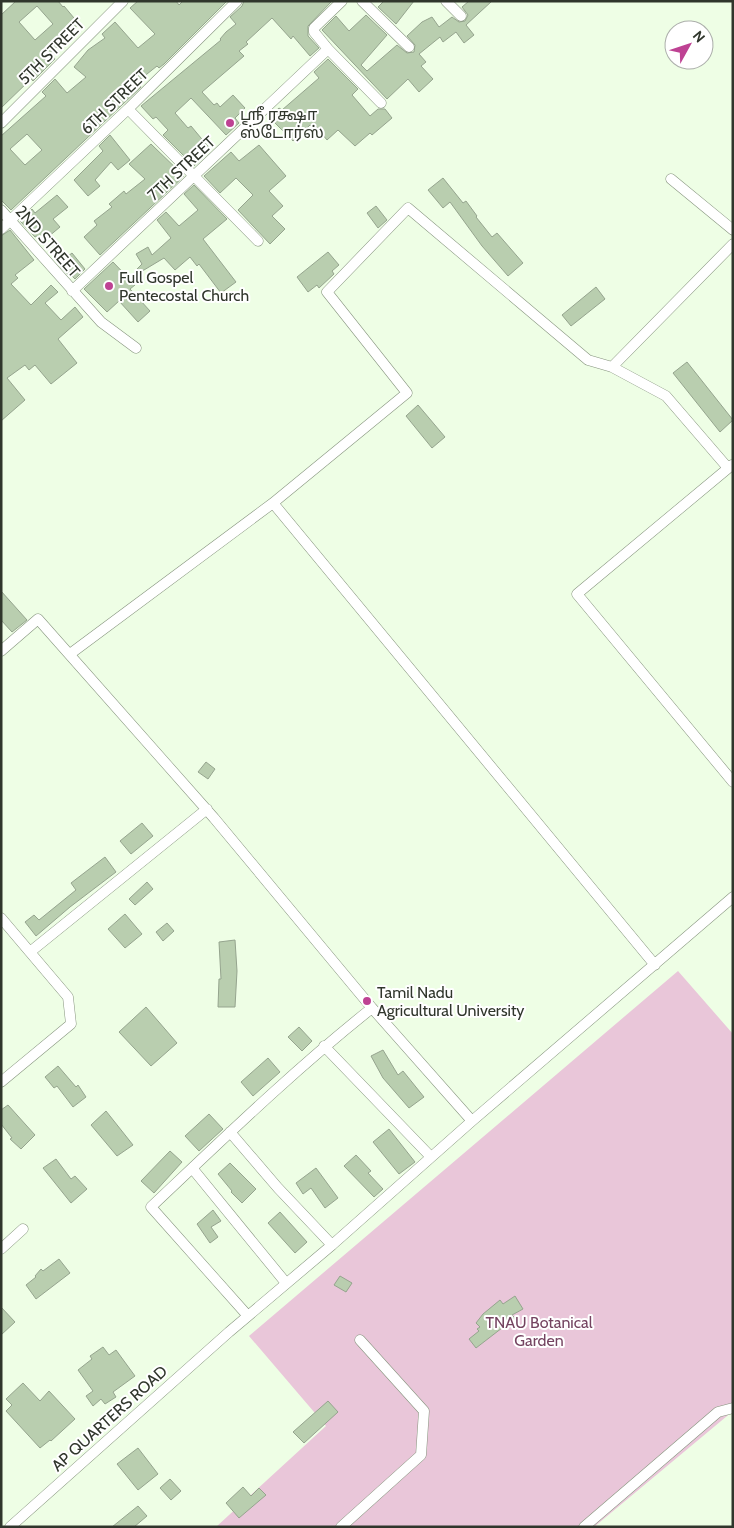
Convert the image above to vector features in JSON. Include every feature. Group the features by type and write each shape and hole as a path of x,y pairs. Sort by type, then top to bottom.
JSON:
{"street":[{"name":"5TH STREET","path":"1,123 122,1"},
{"name":"6TH STREET","path":"1,229 128,109 237,1"},
{"path":"342,1 314,28 314,32 381,102"},
{"path":"362,1 409,47"},
{"path":"446,1 461,16"},
{"name":"7TH STREET","path":"72,291 328,48"},
{"path":"128,109 258,241"},
{"path":"671,179 733,230"},
{"path":"70,654 273,502 407,393 327,292 408,208 588,360 612,367 666,396 730,466 577,594 733,782"},
{"name":"2ND STREET","path":"1,210 101,322 136,348"},
{"path":"612,367 733,244"},
{"path":"273,502 655,965"},
{"path":"1,651 38,619 207,809 372,1008 472,1121"},
{"path":"30,952 207,809"},
{"name":"AP QUARTERS ROAD","path":"10,1527 286,1282 332,1245 472,1121 733,897"},
{"path":"1,918 68,997 71,1024 1,1082"},
{"path":"248,1316 151,1207 324,1046 372,1008"},
{"path":"324,1046 431,1157"},
{"path":"230,1132 278,1188 332,1245"},
{"path":"192,1168 286,1282"},
{"path":"1,1249 23,1229"},
{"path":"341,1527 421,1455 424,1411 360,1340"},
{"path":"584,1527 718,1412 733,1408"}],"green space":[{"name":"TNAU Botanical Garden","path":"678,971 733,1034 733,1411 594,1527 216,1527 326,1426 249,1336"}],"building":[{"path":"16,1 58,1 79,24 68,33 70,36 50,53 55,59 33,81 31,79 1,108 1,15","holes":["37,6 53,24 35,40 19,22"]},
{"path":"138,1 176,1 179,5 183,1 227,1 164,64 159,68 157,66 137,82 141,87 11,210 1,200 1,136 46,96 42,92 55,79 67,93 86,77 74,67 88,50 105,38 102,34 115,22 138,48 155,34 130,8","holes":["27,134 42,150 25,165 10,149"]},
{"path":"244,1 332,1 308,26 308,36 319,48 310,56 293,36 291,39 272,18 239,51 244,56 202,92 214,105 217,103 220,107 233,95 245,108 235,118 239,123 226,135 191,98 175,113 188,128 191,126 211,150 194,166 163,135 168,130 156,117 153,119 141,106 221,40 226,32 236,24 230,17 242,6"},
{"path":"384,1 414,1 396,24 378,7"},
{"path":"469,1 492,1 466,25 474,35 464,43 456,32 443,42 440,37 419,54 426,62 421,66 433,79 419,92 408,79 387,99 322,30 336,16 349,31 366,15 387,35 361,65 367,71 397,45 407,53 414,52 415,45 407,36 422,22 432,17 439,27 452,17 459,22 465,21 468,15 462,7"},
{"path":"328,59 358,89 352,95 370,116 378,109 385,109 392,118 355,146 338,130 327,140 314,124 310,125 293,141 269,117 279,108 282,110 319,78 314,72"},
{"path":"110,135 130,160 118,170 111,162 95,180 100,186 88,196 74,180 103,151 99,146"},
{"path":"151,144 184,176 100,255 84,237 97,225 94,221 112,207 109,204 124,191 126,194 145,179 129,164"},
{"path":"259,145 286,176 269,191 283,206 272,216 285,229 270,244 238,210 253,195 236,178 220,193 204,176 231,152 239,161"},
{"path":"443,178 463,203 466,201 492,237 497,233 523,263 508,276 482,246 450,202 443,208 428,190"},
{"path":"194,185 227,219 203,239 236,282 221,293 199,264 197,266 190,257 175,270 164,258 139,273 136,270 142,264 136,254 148,247 152,255 171,238 157,220 166,212 179,226 198,210 184,194"},
{"path":"57,195 68,207 53,219 60,227 42,242 20,221 32,209 35,213"},
{"path":"376,206 387,220 378,228 367,213"},
{"path":"10,230 34,260 15,275 18,278 11,284 31,305 51,285 58,292 45,303 61,320 75,307 83,317 58,339 77,363 51,384 35,365 29,370 25,365 7,378 25,400 1,421 1,236"},
{"path":"328,252 339,265 332,271 334,274 319,288 317,285 308,292 297,277"},
{"path":"72,253 85,269 75,279 72,276 70,277 58,264"},
{"name":"Full Gospel Pentecostal Church","path":"113,262 135,285 130,289 150,311 138,322 119,301 107,312 84,289"},
{"path":"596,287 605,299 571,326 562,315"},
{"path":"687,362 733,420 720,432 673,373"},
{"path":"418,405 445,437 432,448 406,416"},
{"path":"1,591 27,620 12,632 1,620"},
{"path":"206,762 215,769 208,779 198,772"},
{"path":"142,823 153,836 131,854 120,841"},
{"path":"105,857 116,872 36,936 25,922 34,915 39,920 76,890 71,883"},
{"path":"147,882 153,889 135,905 129,899"},
{"path":"125,914 142,934 125,948 108,929"},
{"path":"167,923 174,931 163,941 156,932"},
{"path":"235,940 237,971 235,1007 218,1007 219,979 221,979 219,942"},
{"path":"146,1007 177,1043 151,1066 119,1032"},
{"path":"299,1027 312,1041 302,1051 288,1037"},
{"path":"383,1050 398,1075 403,1071 424,1097 409,1108 383,1078 371,1056"},
{"path":"268,1058 280,1072 253,1096 241,1082"},
{"path":"58,1066 76,1087 78,1085 86,1097 73,1107 57,1086 54,1088 45,1077"},
{"path":"8,1105 35,1135 21,1149 10,1139 12,1138 1,1124 1,1110"},
{"path":"106,1111 133,1145 117,1156 91,1125"},
{"path":"209,1114 223,1129 199,1151 185,1136"},
{"path":"389,1129 415,1162 399,1174 373,1142"},
{"path":"170,1151 182,1162 154,1193 141,1181"},
{"path":"356,1155 371,1171 368,1173 383,1189 374,1197 344,1166"},
{"path":"56,1159 71,1179 75,1176 87,1189 71,1203 43,1168"},
{"path":"230,1163 256,1189 242,1203 218,1174"},
{"path":"316,1168 338,1198 325,1208 311,1188 303,1194 296,1183"},
{"path":"213,1210 221,1221 211,1227 218,1237 210,1243 197,1224"},
{"path":"280,1212 307,1242 295,1253 268,1223"},
{"path":"59,1259 70,1273 36,1299 26,1285 36,1277 41,1269 43,1271"},
{"path":"340,1276 352,1283 346,1292 334,1285"},
{"path":"515,1296 523,1309 512,1315 515,1318 476,1348 469,1339 479,1331 477,1329 480,1327 476,1323 483,1314 500,1300 503,1304"},
{"path":"1,1307 15,1322 1,1335"},
{"path":"103,1347 109,1355 116,1350 135,1376 113,1392 116,1397 105,1404 101,1399 93,1406 86,1396 93,1391 78,1370 92,1359 90,1356"},
{"path":"23,1383 40,1401 49,1391 75,1419 51,1441 40,1448 6,1411 12,1405 6,1399"},
{"path":"328,1401 338,1412 304,1443 293,1432"},
{"path":"138,1448 158,1474 138,1490 117,1464"},
{"path":"170,1479 181,1491 171,1500 160,1488"},
{"path":"243,1487 251,1496 259,1488 266,1495 239,1518 226,1503"},
{"path":"138,1506 147,1516 134,1527 112,1527"}],"place":[{"name":"ஶ்ரீ ரக்ஷா ஸ்டோர்ஸ்","path":"230,123"},
{"name":"Full Gospel Pentecostal Church","path":"109,286"},
{"name":"Tamil Nadu Agricultural University","path":"367,1001"}]}
